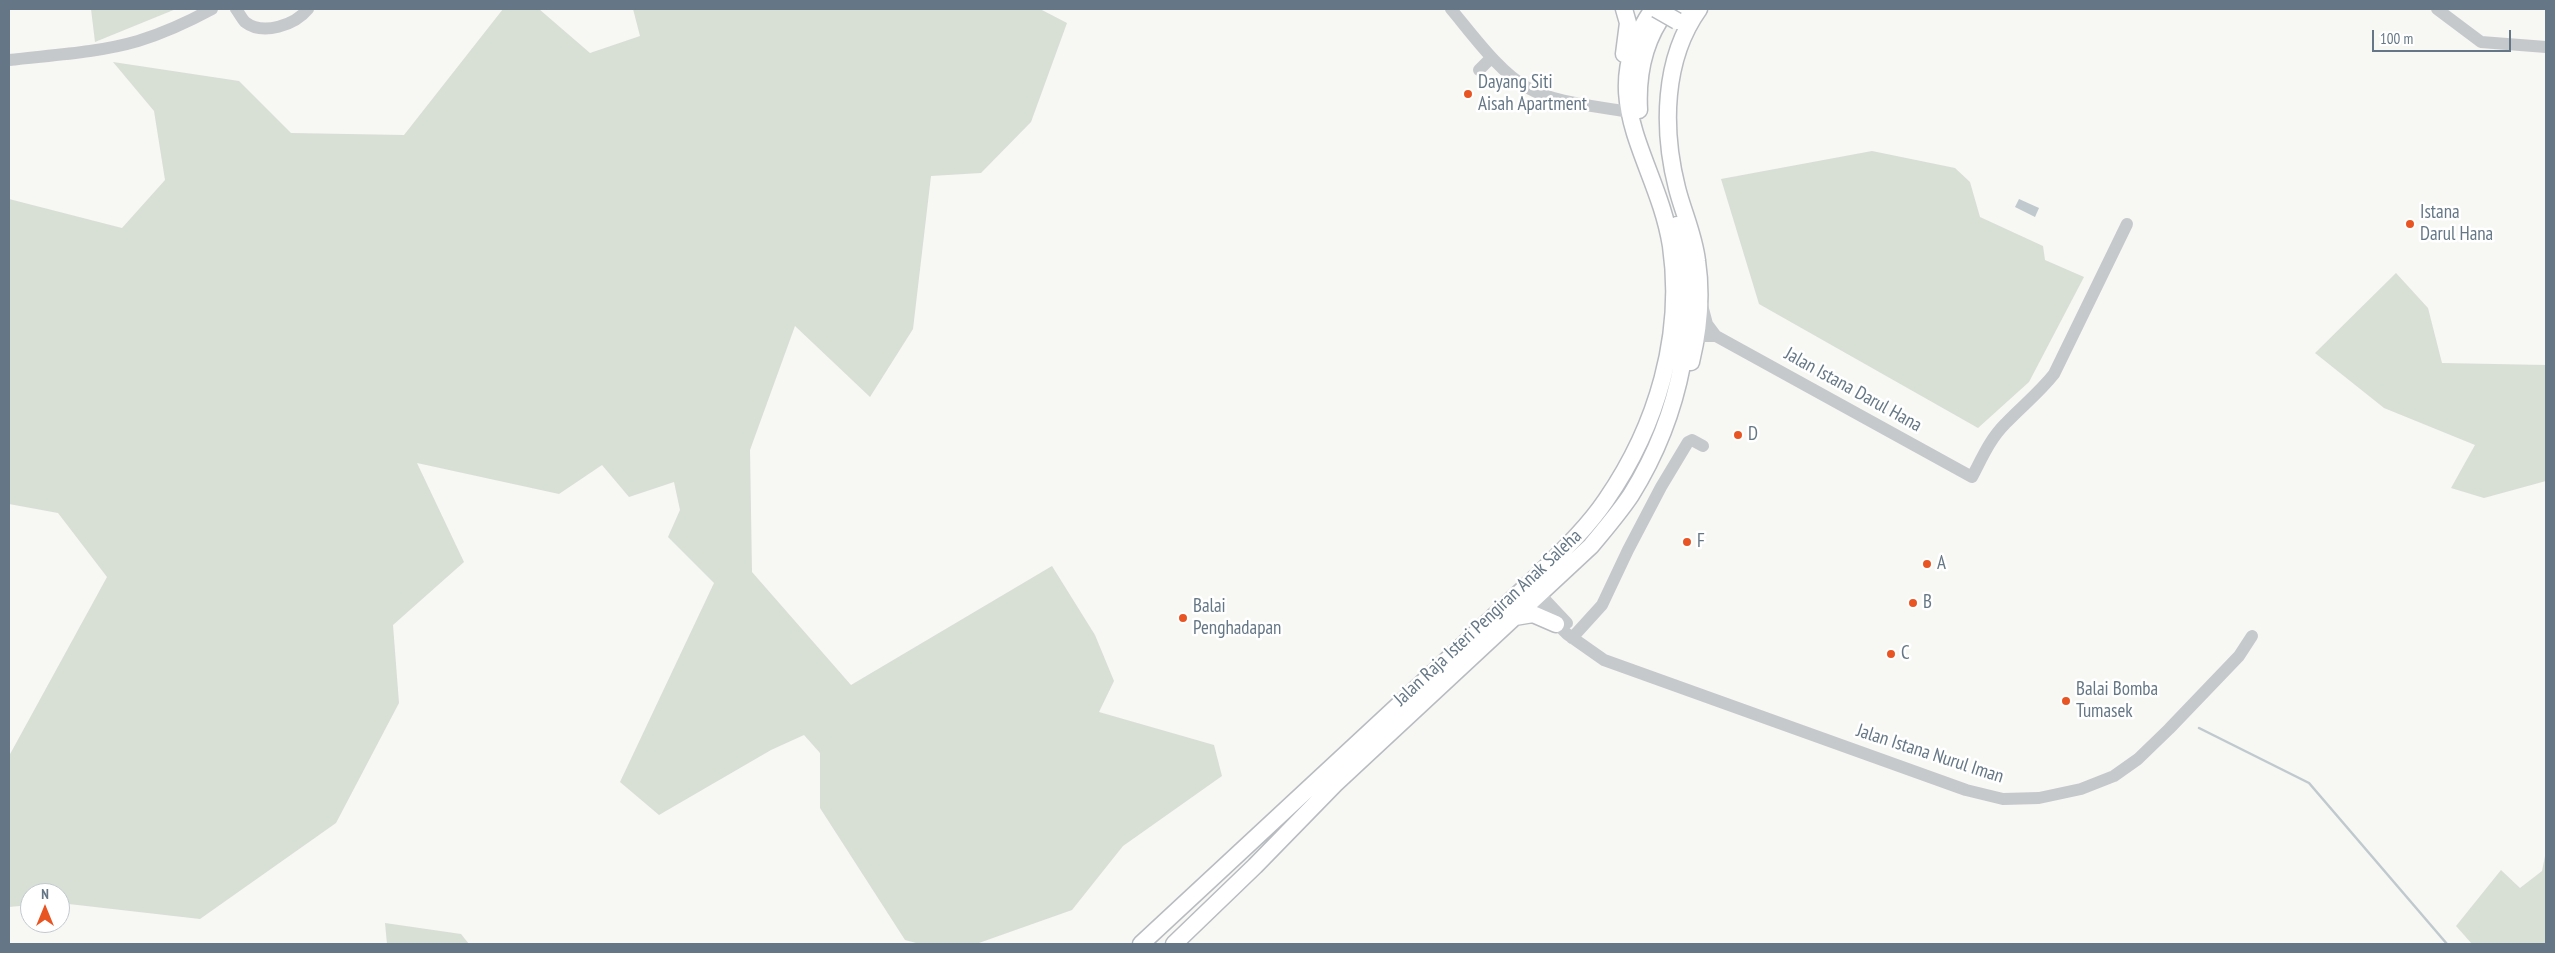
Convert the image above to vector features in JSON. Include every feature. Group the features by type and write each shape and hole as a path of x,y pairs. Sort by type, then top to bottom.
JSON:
{"main road":[{"path":"1624,9 1628,23 1623,69 1627,86"},
{"path":"1655,9 1693,18"},
{"name":"Jalan Raja Isteri Pengiran Anak Saleha","path":"1174,944 1255,866 1335,784 1515,617 1535,595 1578,534 1606,501 1623,474 1654,411 1666,363 1674,312 1671,246 1665,219 1628,112 1627,86 1634,46 1644,23 1655,9"},
{"name":"Jalan Raja Isteri Pengiran Anak Saleha","path":"1141,944 1535,595 1554,581 1592,546 1631,494 1668,417 1677,391 1687,314 1685,263 1674,215 1643,130 1638,91 1646,48 1656,24 1667,9"},
{"path":"1678,9 1693,18"},
{"path":"1668,417 1685,388 1696,341 1700,296 1697,261 1692,236 1677,188 1667,121 1673,69 1693,18"},
{"path":"1515,617 1534,614 1556,624"}],"street":[{"path":"9,60 94,50 137,41 168,31 212,9"},
{"path":"236,9 245,22 257,28 268,28 293,22 308,9"},
{"path":"1451,9 1491,58 1527,88 1548,96 1628,112"},
{"path":"2437,9 2480,42 2546,47"},
{"path":"1478,70 1491,58"},
{"name":"Jalan Istana Darul Hana","path":"1716,336 1972,477 1994,436 2004,424 2042,390 2054,374 2127,224"},
{"path":"1700,296 1707,324 1716,336"},
{"path":"1696,341 1703,336 1716,336"},
{"path":"1574,636 1602,605 1644,518 1688,442 1692,440 1703,446"},
{"name":"Jalan Istana Nurul Iman","path":"1535,595 1556,624 1574,636"},
{"name":"Jalan Istana Nurul Iman","path":"1535,595 1582,646 1604,660 1966,790 2003,799 2021,800 2055,796 2104,780 2126,768 2198,700 2239,656 2252,636"}],"shaded area":[{"path":"91,9 176,9 95,42"},
{"path":"503,9 539,9 590,53 640,36 633,9 1040,9 1067,23 1031,122 981,173 931,176 913,329 870,397 795,326 750,450 752,572 851,685 1052,566 1095,635 1114,681 1099,712 1214,745 1222,776 1123,846 1072,910 976,944 920,944 905,940 820,808 820,753 804,735 771,750 659,815 620,782 714,583 668,537 680,510 674,482 629,497 602,465 559,494 417,463 464,562 393,625 399,703 336,823 200,919 70,904 70,883 20,883 20,906 9,907 9,756 107,577 58,513 9,504 9,199 122,228 165,180 154,111 113,62 239,81 291,133 404,135"},
{"path":"1872,151 1955,168 1970,182 1980,217 2043,246 2045,260 2084,277 2029,382 1978,428 1759,304 1721,179"},
{"path":"2019,199 2039,208 2035,217 2015,207"},
{"path":"2396,273 2428,308 2442,363 2546,365 2546,481 2484,498 2451,488 2475,445 2384,408 2315,353"},
{"path":"2546,851 2546,944 2472,944 2456,926 2501,870 2520,888 2542,871"},
{"path":"385,923 461,934 469,944 387,944"}],"waterway":[{"path":"2199,728 2309,783 2447,944"}],"place":[{"name":"Dayang Siti Aisah Apartment","path":"1468,94"},
{"name":"Istana Darul Hana","path":"2410,224"},
{"name":"D","path":"1738,435"},
{"name":"F","path":"1687,542"},
{"name":"A","path":"1927,564"},
{"name":"B","path":"1913,603"},
{"name":"Balai Penghadapan","path":"1183,618"},
{"name":"C","path":"1891,654"},
{"name":"Balai Bomba Tumasek","path":"2066,701"}]}
